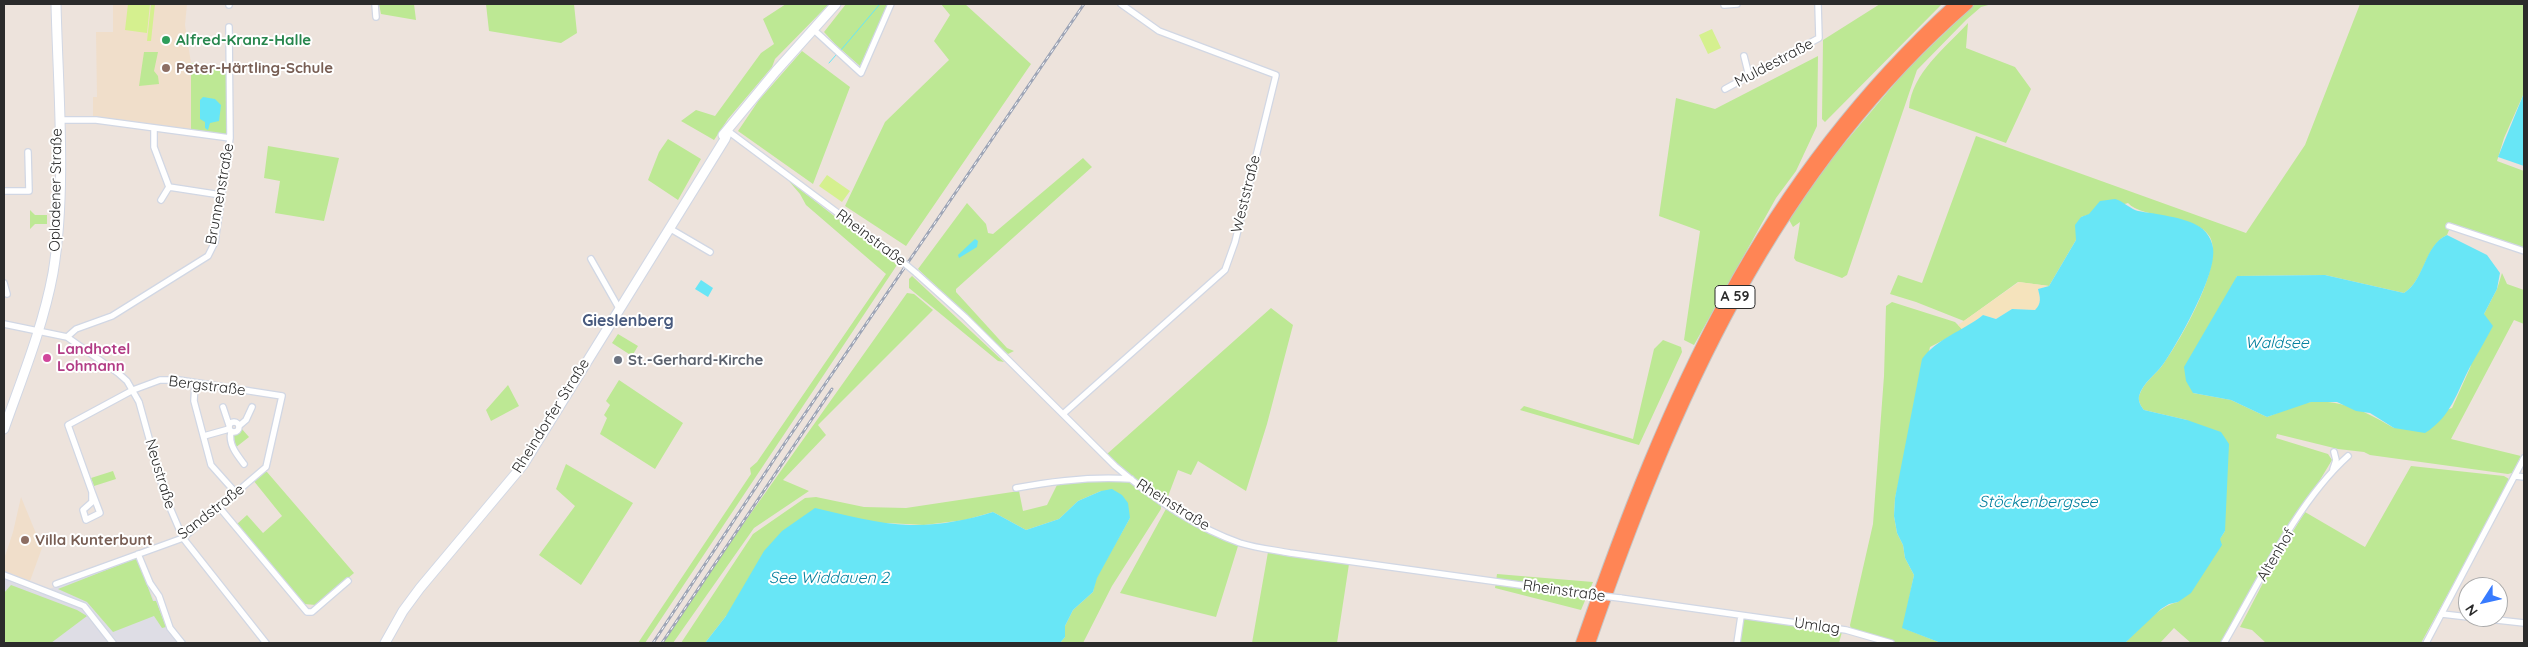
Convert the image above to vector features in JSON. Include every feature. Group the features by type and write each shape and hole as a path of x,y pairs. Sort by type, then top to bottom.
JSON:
{"highway":[{"name":"A 59","path":"1581,643 1631,506 1658,440 1698,350 1738,275 1787,196 1828,139 1879,79 1955,4"},
{"name":"A 59","path":"1590,643 1668,436 1700,366 1746,276 1793,202 1837,142 1887,83 1968,4"}],"main road":[{"name":"Opladener Straße","path":"4,429 39,330 50,284 57,240 58,120 56,4"},
{"name":"Rheindorfer Straße","path":"385,643 420,588 523,465 620,310 677,215 683,200 704,164 776,70 836,4"}],"street":[{"path":"375,4 376,17"},
{"path":"814,30 861,73 891,4"},
{"name":"Weststraße","path":"1063,414 1225,270 1235,242 1276,76 1159,31 1121,4"},
{"path":"1724,5 1737,4"},
{"name":"Muldestraße","path":"1725,89 1820,38 1818,4"},
{"name":"Brunnenstraße","path":"67,337 76,329 112,316 208,256 215,242 230,138 229,27"},
{"path":"1744,56 1749,76"},
{"path":"58,120 96,120 230,138"},
{"path":"154,128 154,147 169,187"},
{"name":"Rheinstraße","path":"728,131 916,273 965,317 1115,466 1131,480 1196,522 1241,543 1311,557 1741,616"},
{"path":"4,191 28,190 28,152"},
{"path":"169,187 221,195"},
{"path":"161,200 169,187"},
{"path":"2449,226 2524,251"},
{"path":"669,228 710,252"},
{"path":"591,258 620,310"},
{"path":"4,283 7,294"},
{"name":"Neustraße","path":"4,324 67,337 118,373 133,390 144,416 165,496 183,538 266,643"},
{"name":"Bergstraße","path":"92,492 68,425 133,390 160,380 195,383 282,396"},
{"path":"195,383 194,401 211,465 236,493"},
{"name":"Sandstraße","path":"56,584 183,538 266,467 282,396"},
{"path":"223,407 235,453 244,464"},
{"path":"204,436 230,429 234,422 239,426 246,420 252,407"},
{"path":"2333,469 2336,460 2334,452"},
{"name":"Altenhof","path":"2224,643 2304,508 2333,469 2348,456"},
{"path":"2426,643 2524,458"},
{"path":"1112,478 1115,466"},
{"path":"2514,476 2524,477"},
{"path":"1016,488 1056,482 1112,478 1131,480"},
{"path":"92,492 100,513 86,520 83,510 92,502 92,492"},
{"path":"219,507 307,612 312,612 348,581"},
{"path":"138,554 150,583 159,596 170,628 182,643"},
{"path":"4,575 84,606 113,643"},
{"path":"2442,614 2458,616"},
{"path":"1737,643 1741,616"},
{"name":"Umlag","path":"1741,616 1846,630 1891,643"},
{"path":"2508,621 2524,623"}],"shaded area":[{"name":"Peter-Härtling-Schule","path":"113,4 187,4 185,25 191,63 191,131 93,119 93,97 97,97 96,32 113,32"},
{"name":"Villa Kunterbunt","path":"21,497 42,548 30,581 4,571 4,559 13,532"},
{"path":"137,557 154,600 157,599 179,643 4,643 4,579 38,593"}],"green space":[{"path":"128,4 150,4 147,33 125,30"},
{"path":"151,4 155,4 151,41 147,41"},
{"path":"379,4 414,4 416,20 381,14"},
{"path":"486,4 574,4 577,33 561,43 489,31"},
{"path":"786,4 829,4 775,59 772,67 728,119 714,140 681,121 696,110 715,116 761,53 774,44 763,19"},
{"path":"846,4 888,4 860,66 824,32"},
{"path":"941,4 965,4 1031,64 906,246 845,206 885,122 949,60 934,41 950,15"},
{"path":"1880,4 1942,4 1825,122 1822,119 1823,40"},
{"path":"1975,4 1992,4 1981,7 1966,20 1917,70 1847,275 1842,278 1796,261 1794,258 1800,222 1793,227 1788,218 1827,164 1907,69"},
{"path":"2360,4 2524,4 2524,93 2504,138 2497,161 2524,171 2524,250 2451,225 2447,235 2434,246 2416,280 2404,293 2325,275 2237,276 2193,393 2231,400 2267,417 2306,403 2333,402 2355,408 2394,428 2452,408 2470,368 2484,314 2497,289 2502,273 2507,284 2524,290 2524,324 2514,320 2451,439 2521,456 2512,473 2508,474 2370,455 2364,452 2338,449 2277,434 2276,438 2328,454 2332,460 2222,643 2191,643 2174,628 2160,643 2125,643 2156,613 2178,602 2225,531 2187,420 2144,410 2139,398 2144,386 2171,352 2199,302 2211,265 2213,249 2210,237 2194,224 2144,212 2128,203 2081,217 2076,240 2049,286 2018,282 1964,321 1890,294 1898,275 1922,283 1976,136 2246,233 2305,145"},
{"path":"1968,23 1966,48 2015,67 2031,89 2006,143 1909,108 1911,95 1923,72"},
{"path":"1712,29 1721,48 1708,54 1699,35"},
{"path":"802,51 850,87 813,184 738,131 759,100"},
{"path":"144,52 158,52 154,71 158,76 159,84 139,86"},
{"path":"1818,56 1817,126 1796,171 1776,198 1694,345 1684,340 1700,231 1659,216 1676,98 1715,109"},
{"path":"191,63 228,70 228,134 226,136 191,131"},
{"path":"668,139 701,159 678,200 648,180 659,152"},
{"path":"268,146 339,158 324,221 275,213 280,181 264,178"},
{"path":"1083,158 1092,167 956,289 956,292 1007,348 1014,351 1008,354 918,269 967,203 986,224 988,233 993,234"},
{"path":"827,175 850,191 842,202 819,186"},
{"path":"788,180 897,265 645,643 638,643 751,474 750,468 757,462 886,274 806,205 800,194"},
{"path":"30,210 35,215 47,215 47,224 35,224 30,229"},
{"path":"912,276 1004,362 998,361 909,288 909,279"},
{"path":"907,293 914,294 933,310 818,425 826,435 783,480 809,491 754,528 673,643 663,643 734,537"},
{"path":"1892,302 1955,322 1963,330 1930,347 1895,498 1894,516 1897,533 1903,545 1905,558 1914,575 1903,628 1941,643 1897,643 1851,629 1850,625 1873,524 1884,376 1886,306"},
{"path":"1271,308 1293,325 1267,424 1246,491 1198,461 1191,475 1178,470 1167,499 1134,478 1107,454"},
{"path":"618,334 638,346 632,356 612,343"},
{"path":"1663,340 1681,347 1682,352 1639,445 1520,410 1524,406 1633,439 1654,349"},
{"path":"619,380 683,423 655,469 600,434 607,418 604,415 610,405 606,401"},
{"path":"508,385 519,406 491,421 486,410"},
{"path":"241,428 249,437 235,448 232,437 239,433"},
{"path":"566,464 633,503 581,585 539,555 575,506 556,489"},
{"path":"2411,466 2504,476 2509,479 2509,483 2421,643 2266,643 2252,630 2240,627 2275,560 2305,512 2365,547"},
{"path":"113,471 116,479 94,486 91,478"},
{"path":"263,472 267,472 354,573 316,605 304,604 237,524 247,515 263,533 282,516 253,480"},
{"path":"1112,479 1130,481 1161,504 1161,509 1112,586 1083,643 1060,643 1065,637 1065,626 1073,610 1093,592 1096,578 1130,518 1101,491 1078,501 1059,519 1026,530 993,512 965,520 924,525 887,523 726,616 705,643 681,643 753,534 805,498 816,497 864,507 906,508 1019,491 1023,511 1047,505 1058,483"},
{"path":"1167,507 1195,525 1238,546 1216,617 1120,593"},
{"path":"1268,552 1349,564 1337,643 1252,643"},
{"path":"137,558 153,601 156,601 166,627 162,628 154,616 113,632 87,602 58,589"},
{"path":"1497,574 1593,582 1581,610 1495,588"},
{"path":"11,585 77,610 87,616 51,643 4,643 4,593"},
{"path":"1744,618 1842,632 1839,643 1739,643"}],"sand":[{"path":"2019,282 2049,286 2038,289 2040,303 2035,310 2012,309 1996,319 1983,315 1963,330 1958,325"}],"water":[{"path":"2524,93 2524,166 2498,157"},
{"path":"203,97 215,99 221,105 219,121 210,123 208,130 205,128 205,122 200,119 200,100"},
{"name":"Stöckenbergsee","path":"2115,199 2136,210 2170,216 2194,224 2200,227 2211,240 2213,253 2211,268 2201,296 2186,327 2161,367 2143,387 2139,398 2144,410 2187,420 2221,432 2229,444 2225,531 2220,539 2222,545 2191,593 2178,602 2169,604 2161,609 2125,643 1941,643 1902,628 1914,575 1905,558 1903,545 1897,533 1894,516 1895,498 1922,359 1935,346 1983,315 1996,319 2012,309 2035,310 2040,302 2038,289 2049,286 2076,240 2075,225 2081,217 2089,214 2100,201"},
{"name":"Waldsee","path":"2447,235 2487,255 2500,273 2497,289 2484,314 2493,326 2447,412 2434,427 2425,433 2394,428 2370,413 2356,411 2337,402 2311,402 2267,417 2231,400 2193,393 2186,381 2184,367 2237,276 2325,275 2404,293 2416,280 2434,246"},
{"path":"975,239 978,241 977,247 959,258 958,255"},
{"path":"701,280 713,288 708,297 695,289"},
{"name":"See Widdauen 2","path":"1112,489 1122,495 1128,503 1130,518 1097,578 1093,592 1073,610 1065,626 1065,637 1060,643 705,643 726,616 764,551 782,531 815,508 874,521 910,525 952,522 993,512 1026,530 1059,519 1078,501 1101,491"}],"waterway":[{"path":"841,50 880,4"},
{"path":"829,63 836,55"}],"railway":[{"path":"653,643 785,443 1084,4"},
{"path":"662,643 832,389"}],"place":[{"name":"Alfred-Kranz-Halle","path":"166,40"},
{"name":"Peter-Härtling-Schule","path":"166,68"},
{"name":"Landhotel Lohmann","path":"47,358"},
{"name":"St.-Gerhard-Kirche","path":"618,360"},
{"name":"Villa Kunterbunt","path":"25,540"}],"district":[{"name":"Gieslenberg","path":"628,321"}]}
